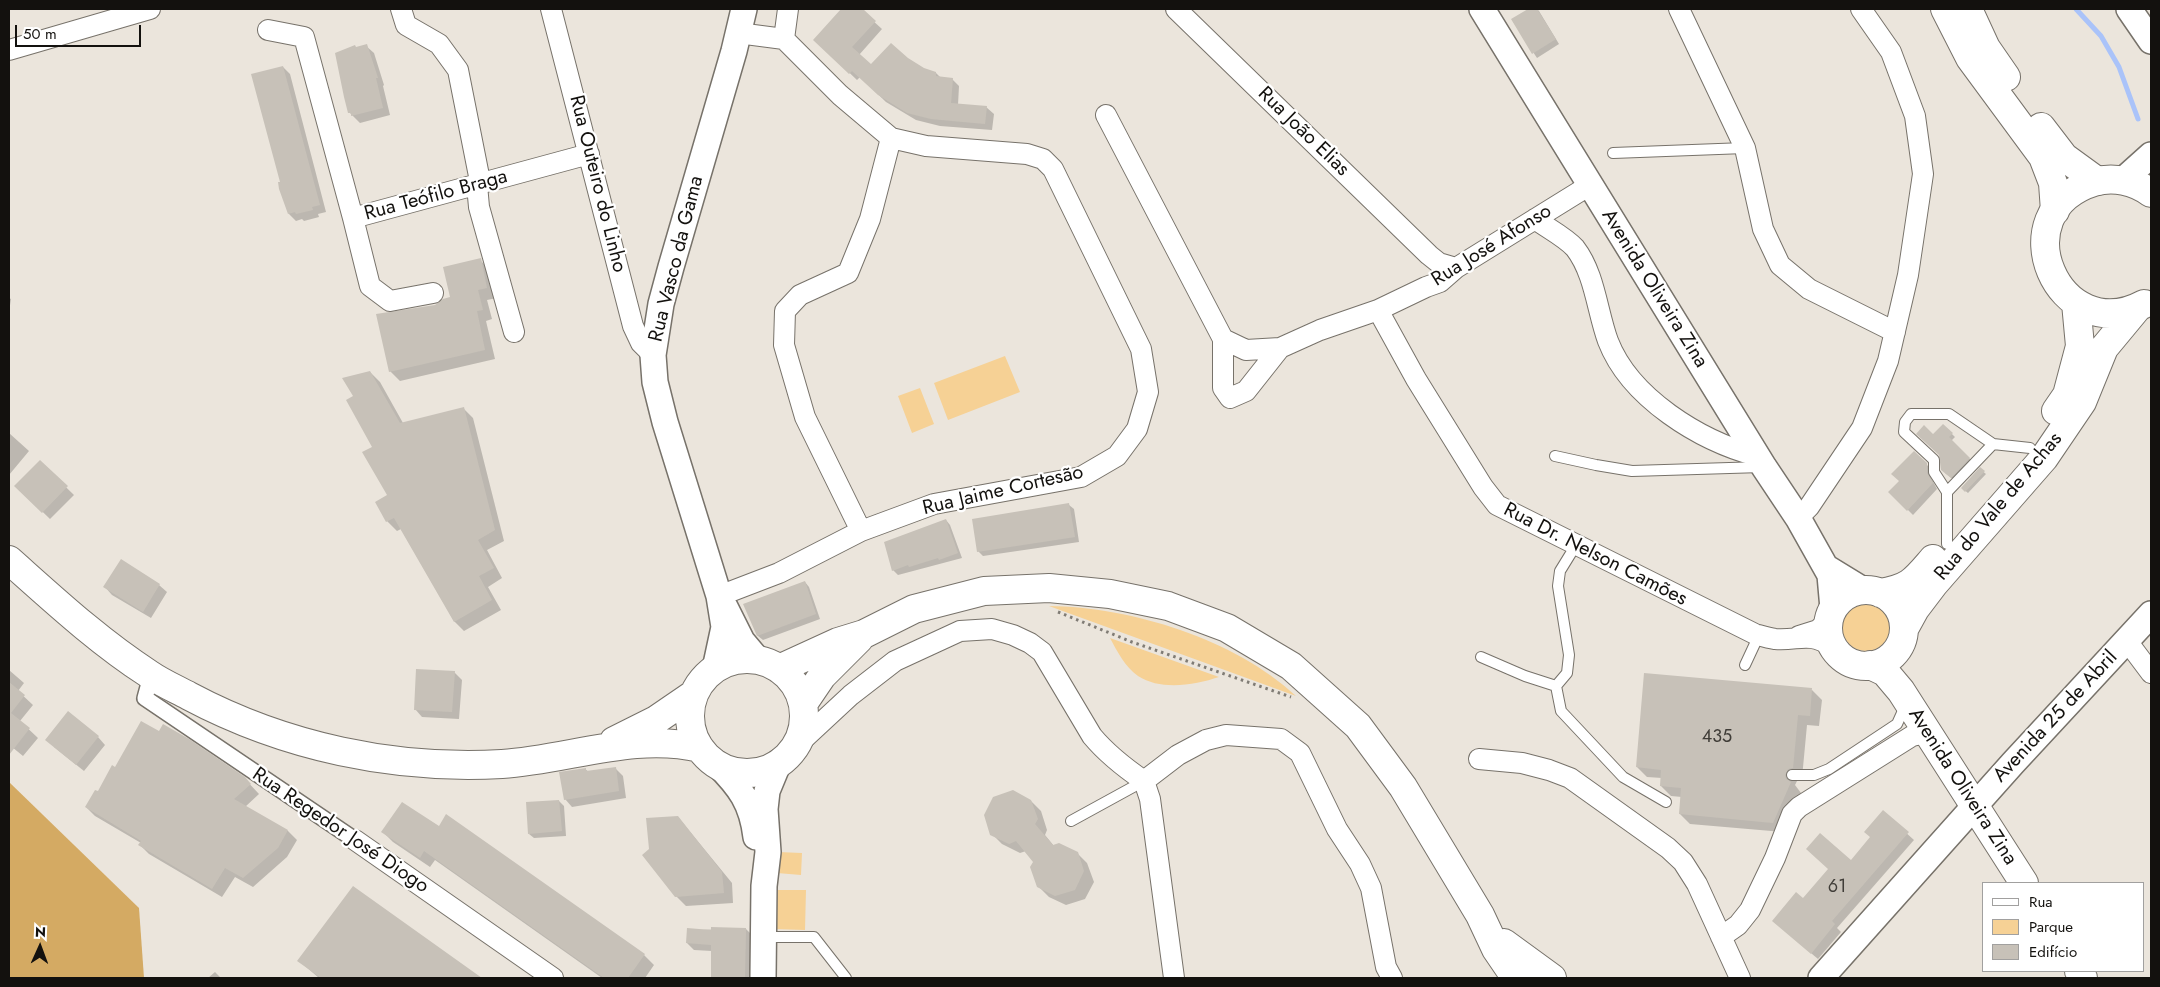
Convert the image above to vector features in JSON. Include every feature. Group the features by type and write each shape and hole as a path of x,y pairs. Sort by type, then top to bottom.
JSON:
{"main road":[{"path":"1945,9 1970,58 2043,157 2053,183 2055,211"},
{"path":"1968,9 1986,48 2022,102 2064,157 2110,181 2135,184 2151,194"},
{"path":"2110,181 2072,192 2055,211 2045,235 2046,261 2057,285 2076,303 2100,312 2126,311 2145,303"},
{"name":"Rua do Vale de Achas","path":"1872,592 1898,590 1910,585 2030,448 2067,396 2080,346 2076,303"},
{"name":"Rua do Vale de Achas","path":"1899,640 1922,598 2044,458 2082,402 2104,348 2145,303"},
{"path":"2028,477 2030,448"},
{"path":"1947,544 1975,539"},
{"path":"9,560 83,626 151,676 231,717 266,731 355,755 406,762 467,765 510,763 600,748 661,742 680,743 708,756 726,768 747,772 769,768 787,755 803,726 803,704 794,684 768,664"},
{"path":"600,748 653,722 694,694 715,668 736,660 768,664 864,634 914,609 984,591 1050,588 1110,594 1168,606 1227,628 1291,666 1358,726 1403,786 1480,915 1496,949 1511,971 1520,978"},
{"path":"1831,625 1840,599 1851,593 1872,592"},
{"name":"Avenida Oliveira Zina","path":"1872,592 1887,596 1896,605 1902,617 1896,668 1903,693"},
{"name":"Avenida Oliveira Zina","path":"1831,625 1839,655 1850,662 1862,666 1870,665 1885,672 1903,693 2023,882"},
{"path":"803,704 825,673 864,634"},
{"path":"1870,665 1886,660 1899,640"},
{"path":"694,694 691,705 691,727 708,756"},
{"path":"1480,915 1504,943 1552,978"}],"street":[{"path":"9,50 150,9"},
{"path":"401,9 406,25 439,44 458,70 479,176 477,186 479,206 514,332"},
{"name":"Rua Outeiro do Linho","path":"551,9 633,326 641,343 653,354"},
{"name":"Rua Vasco da Gama","path":"715,668 724,626 719,596 665,422 655,382 653,354 661,304 744,9"},
{"path":"784,39 788,9"},
{"name":"Rua João Elias","path":"1176,9 1429,255 1439,263 1456,268"},
{"name":"Avenida Oliveira Zina","path":"1482,9 1760,461 1798,518 1830,575 1831,625"},
{"path":"1679,9 1745,148 1763,229 1780,265 1809,289 1895,332"},
{"path":"1798,518 1808,507 1862,428 1888,361 1908,275 1923,174 1915,116 1891,52 1861,9"},
{"path":"2129,9 2151,42"},
{"name":"Rua Teófilo Braga","path":"268,30 304,37 353,218 477,186 589,154"},
{"path":"738,33 784,39 840,95 891,138 870,218 848,273 800,295 786,311 784,345 805,417 861,531"},
{"name":"Rua José Afonso","path":"1106,115 1223,338 1222,388 1230,398 1246,391 1280,348"},
{"name":"Rua Jaime Cortesão","path":"719,596 779,574 861,531 934,504 1081,477 1117,456 1137,429 1148,392 1141,349 1053,169 1043,159 1027,154 926,146 891,138"},
{"path":"2110,181 2151,155"},
{"name":"Rua José Afonso","path":"1223,338 1246,350 1280,348 1320,330 1378,310 1440,282 1456,268 1590,185"},
{"path":"353,218 370,286 390,301 433,293"},
{"path":"1535,219 1574,247 1587,268 1608,342 1627,373 1654,403 1681,424 1760,461"},
{"path":"1426,287 1433,263 1429,255"},
{"name":"Rua Dr. Nelson Camões","path":"1378,310 1416,379 1483,487 1497,505 1576,546 1759,635 1775,639 1795,637 1831,625"},
{"name":"Avenida Oliveira Zina","path":"1826,568 1872,592"},
{"name":"Rua Vasco da Gama","path":"719,596 742,641 768,664"},
{"name":"Avenida 25 de Abril","path":"1822,978 1976,805 2151,614"},
{"path":"763,978 764,886 768,852 765,809 768,791 787,755 851,695 895,661 960,631 992,629 1013,635 1030,643 1042,652 1092,736 1128,770 1144,780 1150,799 1174,978"},
{"path":"2127,641 2151,673"},
{"name":"Rua Regedor José Diogo","path":"151,676 145,698 355,840 553,978"},
{"path":"1721,937 1738,925 1750,910 1775,858 1792,814 1799,807 1912,736 1921,734 1931,739"},
{"path":"1144,780 1178,755 1206,740 1226,736 1281,739 1300,753 1337,829 1360,864 1371,888 1386,967 1392,978"},
{"path":"708,756 736,784 753,815 764,886"},
{"path":"1479,759 1522,763 1570,778 1668,848 1683,862 1697,884 1740,978"}],"lane":[{"path":"1613,152 1745,148"},
{"path":"1947,544 1946,492 1934,472 1934,460 1904,432 1904,422 1911,414 1949,414 1992,444 2030,448"},
{"path":"1946,492 1992,444"},
{"path":"1555,456 1632,471 1760,461"},
{"path":"1556,686 1567,673 1569,655 1558,586 1560,571 1576,546"},
{"path":"1745,665 1759,635"},
{"path":"1481,657 1525,676 1556,686"},
{"path":"1556,686 1561,711 1623,777 1666,802"},
{"path":"1792,775 1814,775 1829,769 1891,728 1902,714 1906,705 1903,693"},
{"path":"1071,821 1144,780"},
{"path":"763,937 814,937 846,978"}],"path":[{"path":"1052,610 1132,642 1299,700"}],"green space":[{"path":"1005,356 1020,392 948,420 934,383"},
{"path":"920,388 934,424 912,433 898,396"},
{"path":"1861,603 1871,603 1883,610 1890,622 1890,632 1883,644 1871,651 1861,651 1853,647 1846,640 1842,632 1842,622 1846,614 1853,607"},
{"path":"1049,606 1114,612 1180,630 1213,643 1243,658 1271,676 1296,696"},
{"path":"1110,638 1219,677 1178,685 1157,684 1147,681 1129,668"},
{"path":"778,852 802,853 801,875 777,873"},
{"path":"773,890 806,890 805,930 773,929"}],"shaded area":[{"path":"9,782 139,908 144,978 9,978"}],"building":[{"path":"841,9 863,9 876,21 852,47 871,64 891,43 908,58 924,68 936,72 936,76 953,78 951,103 987,106 985,124 931,119 907,113 878,95 852,71 849,74 813,40"},
{"path":"1528,9 1537,9 1556,39 1532,54 1511,19"},
{"path":"367,44 378,78 376,78 383,108 351,116 351,113 348,113 335,53 355,45 356,47"},
{"path":"283,66 320,205 312,207 313,210 296,214 295,212 288,214 279,189 278,182 280,182 251,74"},
{"path":"481,258 487,288 478,290 483,310 477,311 485,350 389,372 376,314 435,305 443,299 450,297 443,267"},
{"path":"370,371 400,423 464,407 495,530 478,540 494,568 479,576 492,600 454,622 394,518 386,522 375,502 387,495 362,452 372,447 346,400 353,396 342,378"},
{"path":"1943,424 1953,433 1949,437 1970,458 1951,478 1941,470 1939,455 1916,434 1924,425 1933,434"},
{"path":"1914,451 1927,463 1927,473 1933,483 1907,511 1888,492 1899,481 1891,474"},
{"path":"40,460 68,486 42,513 14,486"},
{"path":"1980,467 1985,471 1965,492 1961,488"},
{"path":"1069,503 1075,537 977,552 972,519"},
{"path":"946,519 958,553 939,560 938,558 909,567 908,565 892,571 884,542"},
{"path":"121,559 160,584 143,612 103,587"},
{"path":"805,581 816,614 757,636 743,604"},
{"path":"416,669 455,671 452,712 414,710"},
{"path":"1644,673 1812,688 1810,716 1798,715 1793,768 1788,769 1785,775 1786,779 1791,782 1773,823 1679,814 1681,788 1660,786 1661,770 1636,767"},
{"path":"9,682 25,695 11,713 30,728 9,755"},
{"path":"68,711 99,736 76,765 45,740"},
{"path":"141,721 159,731 163,724 189,739 245,777 251,784 234,799 288,830 278,848 243,878 225,868 212,889 138,845 141,841 85,807 95,790 98,791 112,765 115,767"},
{"path":"616,767 619,791 564,800 559,772 586,768 586,771"},
{"path":"1013,790 1031,800 1038,819 1035,824 1053,845 1059,843 1078,852 1084,871 1075,890 1055,896 1037,887 1030,867 1033,862 1016,841 1009,844 990,835 984,815 993,797"},
{"path":"559,800 562,831 528,834 526,802"},
{"path":"402,802 439,826 446,814 645,954 628,978 604,978 424,851 420,858 381,832"},
{"path":"1883,810 1909,832 1832,921 1835,924 1811,954 1772,921 1796,892 1803,898 1828,869 1806,849 1820,833 1851,860 1870,837 1864,832"},
{"path":"678,816 722,872 724,893 675,897 642,855 649,849 646,818"},
{"path":"353,886 482,978 321,978 297,961"},
{"path":"711,927 746,928 745,978 711,978 711,945 686,943 687,928 711,930"}],"waterway":[{"path":"2076,9 2101,36 2119,67 2138,119"}]}
